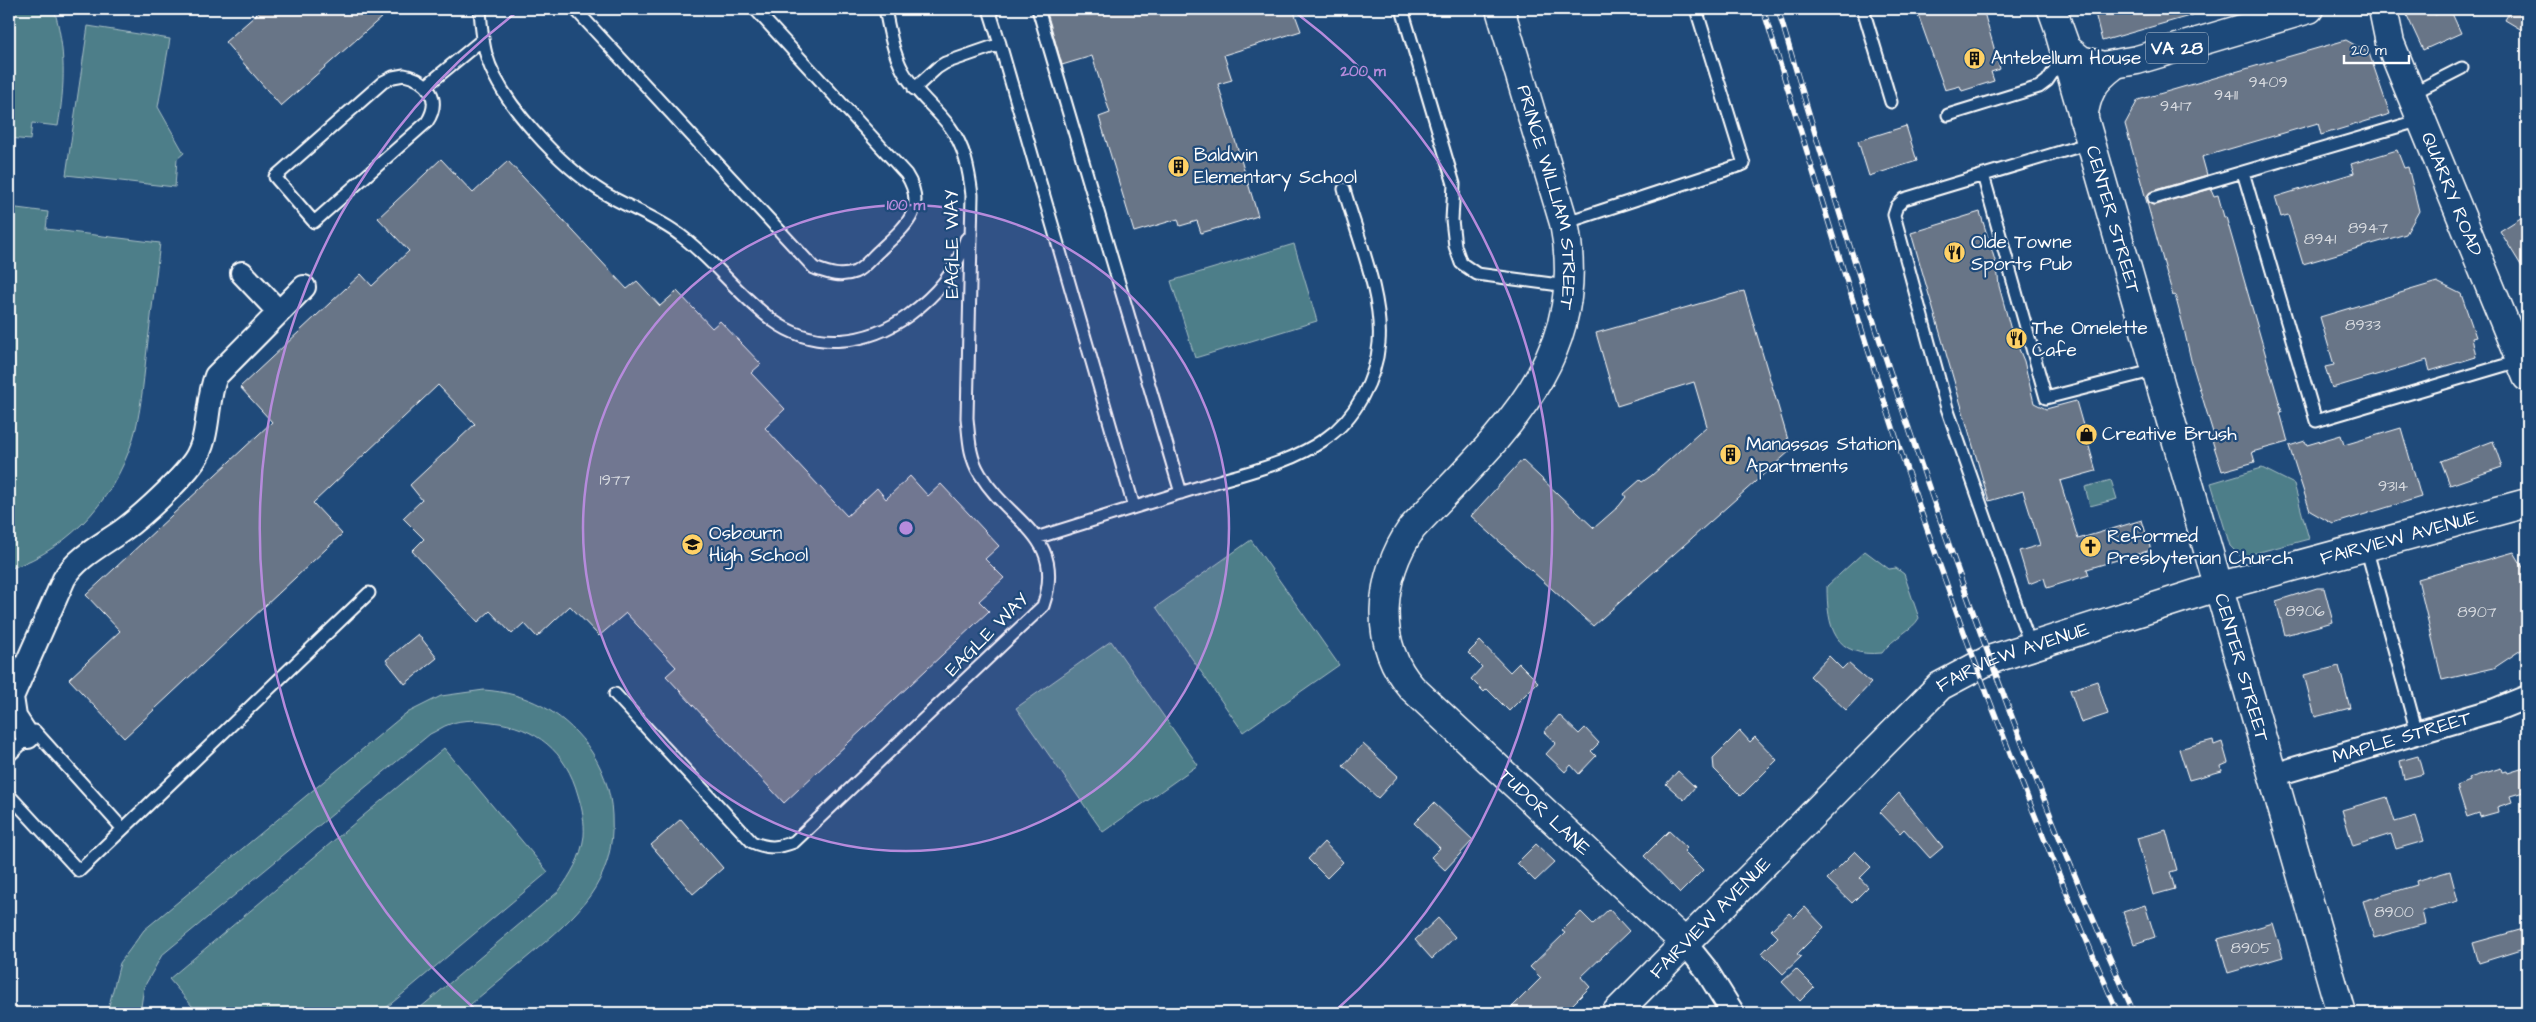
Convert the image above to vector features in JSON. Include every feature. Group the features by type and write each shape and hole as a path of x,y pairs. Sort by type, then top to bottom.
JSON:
{"main road":[{"name":"PRINCE WILLIAM STREET","path":"1386,600 1390,573 1402,542 1412,528 1502,432 1536,387 1553,353 1560,333 1570,286 1569,250 1564,223 1500,9"},
{"name":"CENTER STREET","path":"2052,9 2341,1013"},
{"name":"VA 28","path":"2062,45 2075,57 2095,65 2113,66 2306,9"},
{"name":"QUARRY ROAD","path":"2383,9 2390,43 2523,369"},
{"name":"CENTER STREET","path":"2086,130 2086,97 2102,75 2113,66"},
{"name":"FAIRVIEW AVENUE","path":"1616,1013 1940,686 1977,666 2217,587 2527,503"},
{"name":"TUDOR LANE","path":"1386,600 1384,626 1387,644 1392,660 1406,681 1685,943"}],"street":[{"path":"242,273 278,311"},
{"path":"28,737 15,717 12,697 64,579 76,563 140,516 194,461 202,445 210,394 216,376 278,311 304,287"},
{"name":"MAPLE STREET","path":"2273,775 2511,705 2527,698"},
{"name":"TUDOR LANE","path":"1685,943 1705,968 1733,1013"}],"lane":[{"path":"480,9 486,55 495,75 513,104 545,142 579,174 604,193 666,224 693,244 760,310 773,321 797,334 823,341 847,341 870,337 895,325 933,295 953,273 963,252 971,222"},
{"path":"575,9 814,268 837,276 857,272 908,223 916,206 915,188 906,174 755,9"},
{"name":"EAGLE WAY","path":"615,694 752,842 765,848 779,848 794,842 1043,606 1050,587 1050,569 1045,552 1036,538 980,474 971,450 967,418 972,195 969,168 960,143 949,126 914,89 902,70 885,9"},
{"path":"989,9 1134,507"},
{"path":"1038,9 1182,493"},
{"path":"1402,9 1454,184 1452,220 1455,246 1461,263 1477,274 1570,286"},
{"path":"1564,223 1744,164 1696,9"},
{"path":"1863,9 1891,102"},
{"path":"426,86 483,39"},
{"path":"914,89 937,68 946,63 1000,44"},
{"path":"1948,115 2039,87 2047,81 2062,45"},
{"path":"2411,94 2462,68"},
{"path":"404,75 413,77 426,86 433,98 434,107 427,122 314,222 274,177 383,82 393,77 404,75"},
{"path":"2154,198 2421,120"},
{"path":"2031,647 1947,408 1894,215 1896,206 1904,199 1983,175 2086,130"},
{"path":"2243,172 2316,422 2523,369"},
{"path":"1983,175 2046,398 2156,370"},
{"path":"1036,538 1300,454 1326,439 1346,420 1363,395 1374,369 1379,343 1378,317 1371,282 1344,190"},
{"path":"2366,547 2417,732"},
{"path":"9,795 79,871 369,593"},
{"path":"9,756 34,731 123,829"}],"green space":[{"path":"9,9 54,9 61,39 63,82 58,126 32,123 30,140 9,138"},
{"path":"88,26 170,39 158,107 184,153 177,159 175,187 66,175"},
{"path":"9,207 48,212 46,229 160,243 143,388 136,428 129,452 106,496 73,532 54,547 32,560 9,569"},
{"path":"1294,244 1317,321 1195,358 1171,281"},
{"path":"2262,468 2294,484 2309,539 2248,555 2239,555 2230,546 2211,483"},
{"path":"2111,480 2117,499 2090,506 2085,487"},
{"path":"1251,540 1339,665 1243,732 1156,607"},
{"path":"1865,551 1889,569 1896,568 1904,574 1919,618 1882,653 1866,653 1853,650 1844,645 1836,637 1829,614 1827,586"},
{"path":"1111,641 1198,765 1103,832 1016,708"},
{"path":"484,690 515,695 529,700 554,713 566,722 587,745 608,787 612,815 612,839 600,879 578,911 547,940 460,1013 414,1013 559,891 575,865 581,851 584,836 582,810 573,779 566,766 547,744 522,729 508,725 471,720 460,721 430,734 162,955 144,987 140,1013 107,1013 120,963 144,930 405,714 441,696"},
{"path":"444,748 548,872 380,1013 198,1013 169,979"}],"building":[{"path":"263,9 391,9 281,106 225,42"},
{"name":"Baldwin Elementary School","path":"1046,9 1293,9 1301,31 1224,55 1232,80 1218,84 1258,216 1201,233 1197,221 1180,226 1178,219 1134,232 1099,117 1110,113 1092,56 1062,65"},
{"path":"1916,9 1983,9 2000,69 1991,72 1994,81 1962,91 1960,86 1945,90"},
{"path":"2094,9 2192,9 2193,15 2102,41"},
{"path":"2404,9 2433,9 2435,15 2450,9 2461,33 2423,50"},
{"path":"2511,9 2527,9 2527,33 2505,20"},
{"path":"2346,40 2369,53 2390,114 2321,135 2318,123 2202,157 2207,175 2152,191 2147,196 2149,203 2153,205 2211,189 2214,196 2218,195 2282,412 2280,412 2288,442 2252,452 2255,462 2222,471 2211,437 2214,436 2191,360 2175,295 2173,296 2125,124 2138,100"},
{"path":"1906,126 1917,161 1869,176 1858,141"},
{"path":"2397,150 2404,168 2408,167 2419,211 2406,234 2303,264 2288,215 2281,217 2275,197 2354,173 2351,164"},
{"name":"Osbourn High School","path":"441,159 473,193 508,161 627,289 637,281 660,306 677,291 712,328 720,321 761,364 751,373 785,409 765,428 847,516 877,488 886,499 910,476 928,496 941,484 999,546 985,559 1004,578 979,601 989,611 784,803 666,676 676,667 626,613 599,636 570,606 537,637 524,623 512,634 490,611 478,622 412,551 424,539 403,518 422,500 410,485 475,424 438,385 313,503 342,534 124,738 69,679 120,631 86,595 272,422 240,387 361,274 372,286 409,251 378,218"},
{"path":"1980,212 1997,267 1999,286 2011,330 2024,361 2034,403 2046,409 2076,401 2096,471 2060,481 2078,539 2142,520 2151,550 2087,569 2089,575 2047,588 2044,578 2029,584 2019,551 2040,545 2023,491 1989,501 1911,233"},
{"path":"2527,214 2527,275 2500,231"},
{"path":"2437,282 2461,294 2476,337 2472,338 2476,357 2430,371 2427,360 2332,388 2325,367 2334,365 2320,317"},
{"name":"Manassas Station Apartments","path":"1744,291 1791,450 1593,626 1471,516 1522,460 1594,528 1619,506 1626,497 1624,494 1640,480 1642,482 1651,476 1707,426 1694,382 1617,406 1596,333"},
{"path":"2401,428 2421,497 2333,524 2310,511 2289,446 2305,441 2307,445 2341,435 2344,445"},
{"path":"2493,441 2502,467 2450,485 2441,461"},
{"path":"2514,552 2527,574 2527,646 2494,668 2442,680 2418,579"},
{"path":"2317,588 2324,588 2333,622 2285,635 2276,601"},
{"path":"418,634 437,658 405,684 386,660"},
{"path":"1480,641 1510,672 1519,663 1538,682 1509,711 1487,689 1484,692 1471,679 1482,667 1468,653"},
{"path":"1829,656 1842,669 1848,663 1871,683 1846,710 1810,676"},
{"path":"2339,666 2350,708 2315,717 2304,675"},
{"path":"2097,681 2108,714 2081,723 2070,690"},
{"path":"1559,715 1579,734 1585,728 1599,743 1591,751 1596,756 1579,774 1571,765 1565,772 1546,754 1556,743 1544,732"},
{"path":"1740,731 1750,742 1755,737 1777,760 1741,796 1714,769 1713,758"},
{"path":"2213,740 2214,745 2222,742 2228,763 2221,766 2222,771 2189,780 2179,749"},
{"path":"1363,744 1398,776 1378,798 1343,766"},
{"path":"2418,756 2423,774 2404,779 2400,761"},
{"path":"2527,767 2527,791 2510,796 2512,802 2497,807 2498,812 2480,817 2479,813 2467,817 2457,786 2470,781 2469,778 2501,768 2502,772 2507,771 2508,773"},
{"path":"1678,771 1695,787 1684,800 1666,784"},
{"path":"1899,793 1943,847 1930,858 1904,829 1900,833 1880,812"},
{"path":"2387,797 2395,822 2416,816 2424,841 2396,849 2391,834 2353,846 2342,810"},
{"path":"1434,803 1473,840 1445,870 1431,857 1440,848 1414,823"},
{"path":"681,819 723,868 693,894 651,845"},
{"path":"2166,830 2177,870 2170,872 2175,889 2153,895 2137,838"},
{"path":"1669,831 1687,848 1684,851 1703,870 1680,893 1644,856"},
{"path":"1324,842 1343,862 1327,878 1308,859"},
{"path":"1536,844 1555,862 1535,881 1517,863"},
{"path":"1855,851 1871,867 1860,878 1868,887 1852,903 1827,879"},
{"path":"2450,871 2458,901 2422,911 2425,924 2374,938 2363,901 2417,885 2416,881"},
{"path":"2145,905 2155,937 2134,944 2123,912"},
{"path":"1805,907 1824,927 1797,954 1801,957 1783,974 1762,953 1778,937 1771,930 1789,913 1794,918"},
{"path":"1609,909 1629,931 1581,977 1590,987 1564,1013 1506,1013 1541,978 1530,967 1565,933 1562,931 1581,912 1593,924"},
{"path":"1438,918 1455,937 1432,959 1415,940"},
{"path":"2273,923 2283,957 2228,973 2218,939"},
{"path":"2527,928 2527,948 2479,963 2473,943"},
{"path":"1796,969 1814,987 1800,1001 1782,982"}],"railway":[{"path":"1763,9 1869,354 1937,558 2023,787 2118,1013"},
{"path":"1778,9 1855,264 1939,517 2031,767 2081,891 2134,1013"}],"place":[{"name":"Antebellum House","path":"1975,58"},
{"name":"Baldwin Elementary School","path":"1178,166"},
{"name":"Olde Towne Sports Pub","path":"1955,253"},
{"name":"The Omelette Cafe","path":"2016,339"},
{"name":"Creative Brush","path":"2086,434"},
{"name":"Manassas Station Apartments","path":"1730,455"},
{"name":"Osbourn High School","path":"693,544"},
{"name":"Reformed Presbyterian Church","path":"2091,547"}]}
